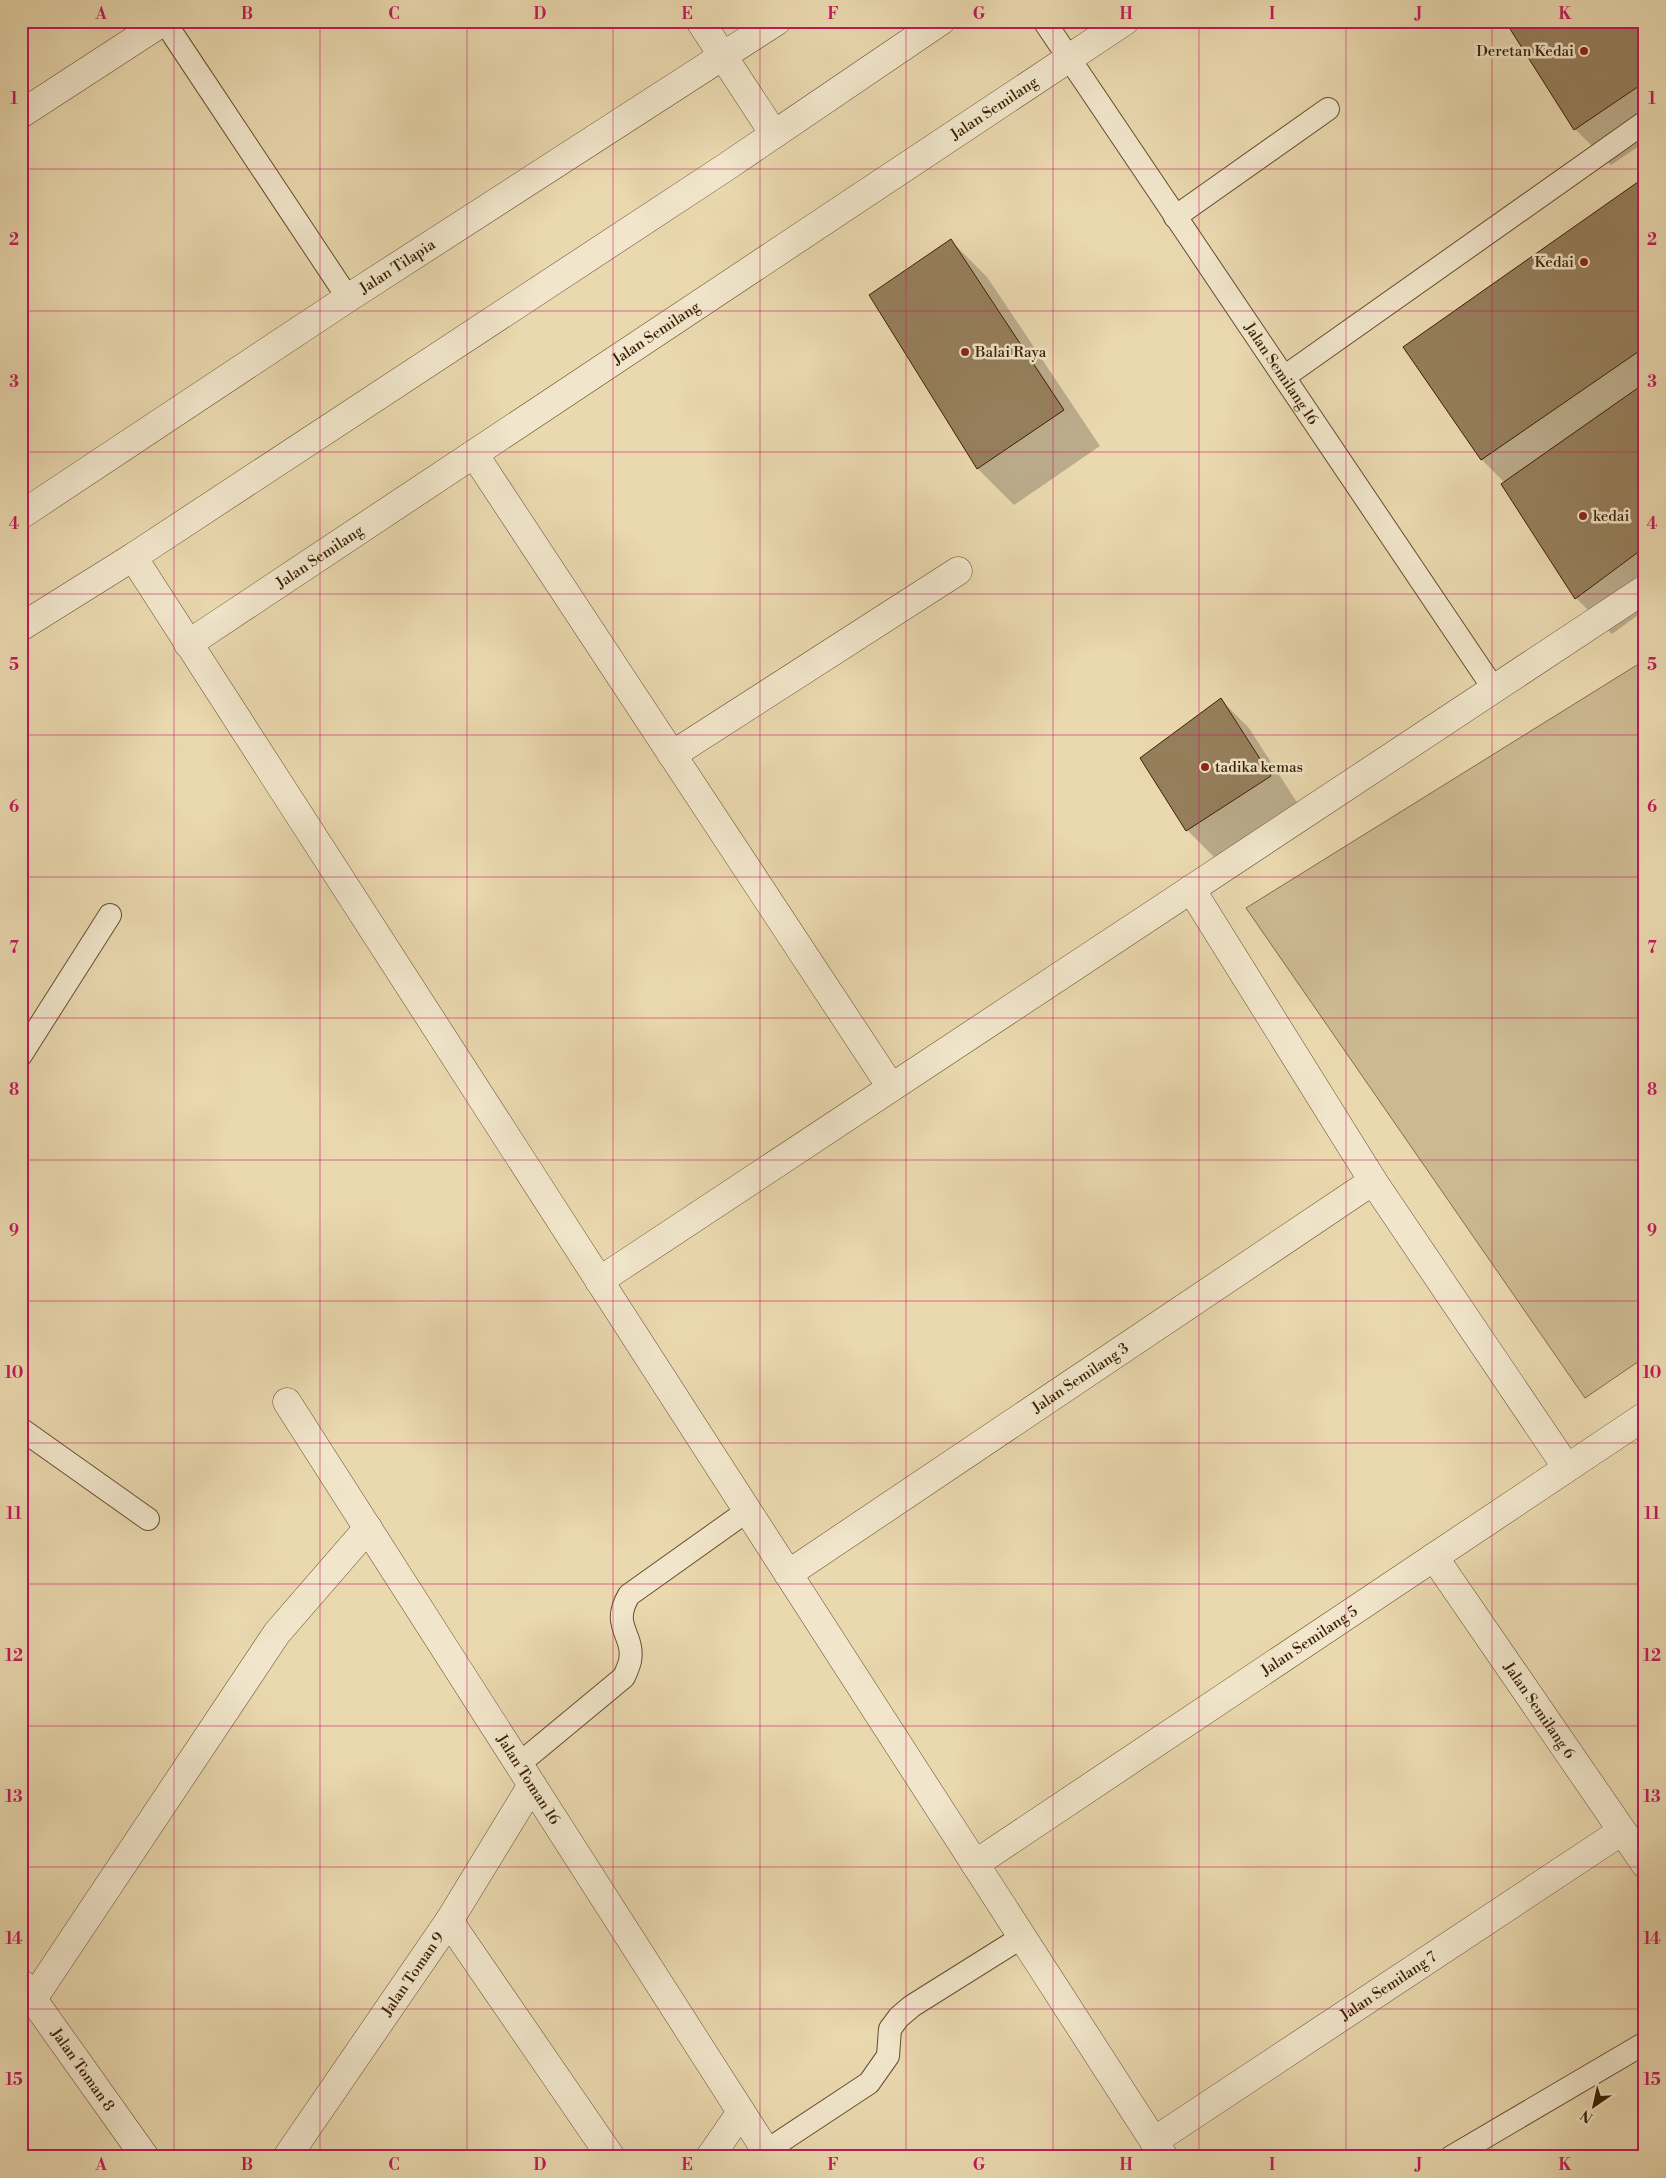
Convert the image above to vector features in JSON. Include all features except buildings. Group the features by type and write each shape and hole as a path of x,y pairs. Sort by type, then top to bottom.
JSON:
{"street":[{"path":"21,114 164,21"},
{"path":"700,21 774,134"},
{"name":"Jalan Tilapia","path":"21,515 348,298 777,21"},
{"path":"21,627 133,557 774,134 941,21"},
{"name":"Jalan Semilang","path":"188,644 1125,21"},
{"path":"474,454 891,1087"},
{"path":"133,557 1159,2149"},
{"path":"672,755 958,571"},
{"path":"599,1281 1645,589"},
{"path":"1191,889 1373,1181 1567,1468"},
{"name":"Jalan Semilang 3","path":"788,1574 1373,1181"},
{"name":"Jalan Toman 16","path":"287,1402 768,2154"},
{"name":"Jalan Semilang 5","path":"975,1864 1645,1416"},
{"path":"27,1991 277,1632 368,1528"},
{"name":"Jalan Semilang 6","path":"1434,1557 1645,1864"},
{"name":"Jalan Toman 9","path":"287,2157 449,1921 525,1774"},
{"name":"Jalan Semilang 7","path":"1159,2149 1622,1831"},
{"path":"449,1921 611,2157"},
{"name":"Jalan Toman 8","path":"27,1991 145,2157"},
{"path":"710,2157 741,2112"}],"lane":[{"path":"164,21 348,298"},
{"name":"Jalan Semilang 16","path":"1044,21 1494,689"},
{"path":"1175,217 1328,109"},
{"path":"1284,377 1645,122"},
{"path":"21,1054 110,914"},
{"path":"21,1428 148,1519"},
{"path":"525,1774 624,1676 630,1662 630,1650 620,1616 629,1596 747,1510"},
{"path":"768,2154 869,2083 888,2056 890,2029 899,2017 912,2006 1022,1937"},
{"path":"1451,2157 1645,2043"}],"shaded area":[{"path":"1645,660 1645,1357 1585,1398 1246,908"}],"place":[{"name":"Deretan Kedai","path":"1584,51"},
{"name":"Kedai","path":"1584,262"},
{"name":"Balai Raya","path":"965,352"},
{"name":"kedai","path":"1583,516"},
{"name":"tadika kemas","path":"1205,767"}]}
